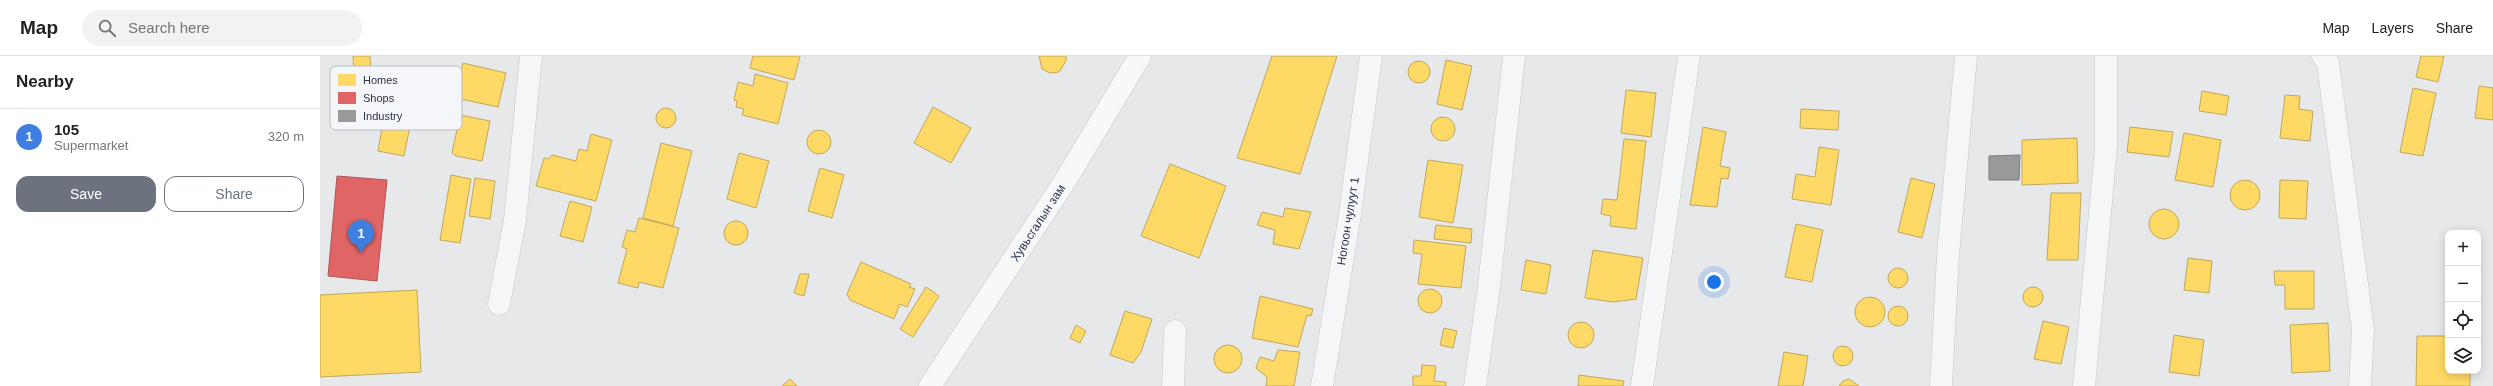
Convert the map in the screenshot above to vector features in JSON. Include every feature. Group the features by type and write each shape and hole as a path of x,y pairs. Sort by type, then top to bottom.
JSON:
{"main road":[{"name":"Хувьсгалын зам","path":"930,386 1065,181 1140,56"}],"street":[{"path":"499,304 515,220 531,56"},
{"name":"Ногоон чулуут 1","path":"1322,386 1350,214 1371,56"},
{"path":"1475,386 1514,56"},
{"path":"1642,386 1689,56"},
{"path":"1941,386 1948,255 1966,56"},
{"path":"2084,386 2106,148 2106,56"},
{"path":"2323,56 2328,63 2363,330 2360,386"},
{"path":"1173,386 1175,331"}],"building: Homes":[{"path":"353,56 370,56 371,66 354,66"},
{"path":"753,56 800,56 794,80 750,68"},
{"path":"1039,56 1066,56 1066,61 1059,72 1050,73 1042,69"},
{"path":"1272,56 1337,56 1300,174 1237,158"},
{"path":"2421,56 2444,56 2438,82 2416,77"},
{"path":"1446,60 1472,66 1462,110 1437,104"},
{"path":"1419,61 1427,64 1430,72 1427,80 1419,83 1411,80 1408,72 1411,64"},
{"path":"463,63 506,73 498,107 462,99"},
{"path":"755,74 788,83 778,124 742,115 744,109 736,107 737,101 734,100 738,82 753,86"},
{"path":"2479,86 2493,88 2493,120 2475,118"},
{"path":"2413,88 2436,93 2423,156 2400,152"},
{"path":"1626,90 1656,93 1651,137 1621,133"},
{"path":"2202,91 2229,96 2226,115 2199,111"},
{"path":"2285,95 2300,96 2299,109 2313,111 2310,141 2280,138"},
{"path":"933,107 971,128 951,163 914,143"},
{"path":"666,108 673,111 676,118 673,125 666,128 659,125 656,118 659,111"},
{"path":"1801,109 1839,111 1838,130 1800,128"},
{"path":"462,115 490,121 482,161 456,156 452,153 457,130 462,130"},
{"path":"1443,117 1451,121 1455,129 1451,137 1443,141 1435,137 1431,129 1435,121"},
{"path":"1703,127 1726,132 1720,166 1730,168 1728,179 1721,178 1717,207 1690,205"},
{"path":"2130,127 2173,132 2169,157 2127,152"},
{"path":"382,130 409,130 404,156 378,151"},
{"path":"819,130 828,133 831,142 828,151 819,154 810,151 807,142 810,133"},
{"path":"2184,133 2221,140 2213,187 2175,180"},
{"path":"591,134 612,140 596,201 536,186 544,158 549,159 552,155 576,161 579,149 587,151"},
{"path":"2077,138 2078,183 2022,185 2022,140"},
{"path":"1624,139 1646,141 1636,229 1610,226 1611,216 1601,214 1603,199 1617,200"},
{"path":"661,143 692,151 673,226 643,218"},
{"path":"1819,147 1839,150 1831,205 1792,199 1796,174 1815,177"},
{"path":"739,153 769,161 756,208 727,199"},
{"path":"1428,160 1463,165 1453,223 1419,217"},
{"path":"1170,164 1226,186 1199,258 1141,236"},
{"path":"820,168 844,175 832,218 808,211"},
{"path":"451,175 471,179 460,243 440,240"},
{"path":"475,178 495,181 490,219 469,216"},
{"path":"1911,178 1935,184 1922,238 1898,232"},
{"path":"2245,180 2251,181 2259,189 2259,201 2251,209 2245,210 2239,209 2231,201 2230,195 2231,189 2239,181"},
{"path":"2280,180 2308,181 2306,219 2279,218"},
{"path":"2051,193 2081,193 2078,260 2047,260"},
{"path":"570,201 592,207 583,242 560,236"},
{"path":"1285,208 1311,212 1299,249 1273,244 1275,230 1257,225 1262,212 1283,217"},
{"path":"2164,209 2170,210 2178,218 2178,230 2170,238 2164,239 2158,238 2150,230 2149,224 2150,218 2158,210"},
{"path":"639,218 679,228 663,288 639,282 638,288 618,283 627,249 622,247 627,230 635,232"},
{"path":"736,221 745,224 748,233 745,242 736,245 727,242 724,233 727,224"},
{"path":"1796,224 1823,230 1812,282 1785,277"},
{"path":"1436,225 1472,229 1471,243 1434,239"},
{"path":"1414,240 1466,246 1461,288 1418,284 1422,254 1413,253"},
{"path":"1593,250 1643,258 1636,299 1613,302 1585,298"},
{"path":"2188,258 2212,261 2209,293 2184,290"},
{"path":"1526,260 1551,265 1546,294 1521,290"},
{"path":"861,262 911,284 909,287 915,289 907,307 900,304 894,319 850,300 847,294"},
{"path":"1894,268 1902,268 1908,274 1908,282 1902,288 1894,288 1888,282 1888,274"},
{"path":"2274,271 2314,271 2314,309 2285,309 2285,285 2275,285"},
{"path":"800,274 809,274 804,296 794,293"},
{"path":"926,287 939,296 913,337 900,329"},
{"path":"2029,287 2037,287 2043,293 2043,301 2037,307 2029,307 2023,301 2023,293"},
{"path":"1430,289 1438,293 1442,301 1438,309 1430,313 1422,309 1418,301 1422,293"},
{"path":"417,290 421,372 320,377 320,295"},
{"path":"1260,296 1313,309 1311,316 1307,315 1298,347 1252,338"},
{"path":"1870,297 1876,298 1884,306 1884,318 1876,326 1870,327 1864,326 1856,318 1855,312 1856,306 1864,298"},
{"path":"1894,306 1902,306 1908,312 1908,320 1902,326 1894,326 1888,320 1888,312"},
{"path":"1125,311 1152,319 1141,352 1133,363 1110,355"},
{"path":"2043,321 2069,327 2061,364 2034,359"},
{"path":"1581,322 1590,326 1594,335 1590,344 1581,348 1572,344 1568,335 1572,326"},
{"path":"2328,323 2330,371 2292,373 2290,325"},
{"path":"1076,325 1086,331 1080,343 1070,338"},
{"path":"1444,328 1457,331 1453,348 1440,345"},
{"path":"2174,335 2204,340 2199,376 2169,372"},
{"path":"2417,336 2445,336 2445,374 2470,374 2470,386 2416,386"},
{"path":"1228,345 1238,349 1242,359 1238,369 1228,373 1218,369 1214,359 1218,349"},
{"path":"1839,346 1847,346 1853,352 1853,360 1847,366 1839,366 1833,360 1833,352"},
{"path":"1278,350 1300,352 1294,386 1266,386 1267,377 1256,368 1260,357 1274,361"},
{"path":"1784,352 1808,356 1803,386 1778,386"},
{"path":"1422,365 1436,366 1434,381 1446,382 1446,386 1413,386 1413,376 1421,376"},
{"path":"1579,375 1624,381 1623,386 1578,386"},
{"path":"790,379 797,386 782,386"},
{"path":"1849,379 1859,386 1839,386 1843,381"}],"building: Shops":[{"path":"337,176 387,180 377,281 328,276"}],"building: Industry":[{"path":"2020,155 2019,180 1989,180 1989,156"}],"place":[{"name":"105","path":"361,253"}]}
